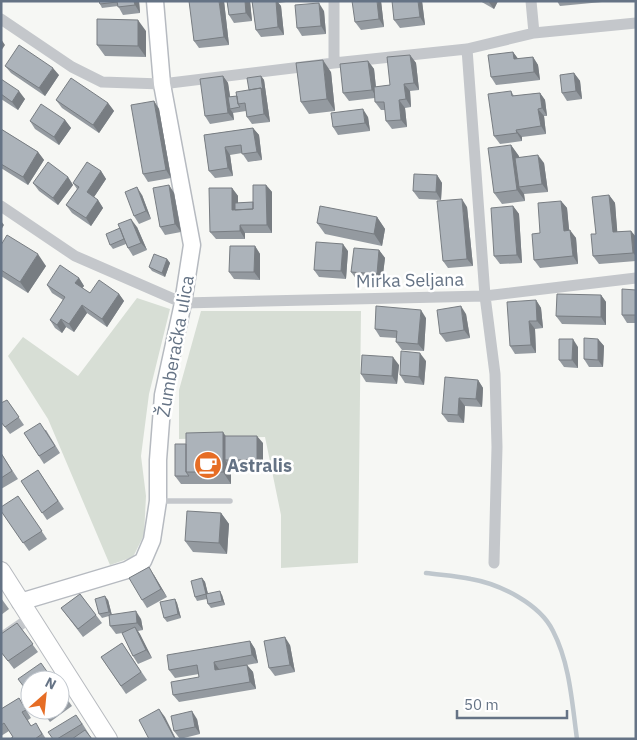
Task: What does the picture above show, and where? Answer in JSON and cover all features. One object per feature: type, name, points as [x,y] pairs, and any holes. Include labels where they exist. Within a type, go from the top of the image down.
[{"type":"main road","name":"Žumberačka ulica","points":[[20,602],[127,570],[143,561],[152,540],[158,501],[158,460],[163,395],[183,303],[192,246],[162,84],[155,1]]},
{"type":"main road","points":[[1,571],[108,739]]},
{"type":"street","points":[[334,1],[334,63]]},
{"type":"street","points":[[532,1],[534,33]]},
{"type":"street","points":[[1,19],[72,67],[102,82],[162,84],[467,49],[534,33],[636,24]]},
{"type":"street","points":[[467,49],[485,296],[495,374],[497,447],[494,563]]},
{"type":"street","points":[[1,206],[75,256],[183,303]]},
{"type":"street","name":"Mirka Seljana","points":[[183,303],[485,296],[636,278]]},
{"type":"street","points":[[1,638],[30,618]]},
{"type":"lane","points":[[158,501],[230,501]]},
{"type":"shaded area","points":[[137,298],[170,309],[149,394],[141,456],[146,496],[144,535],[133,557],[110,565],[48,419],[8,356],[23,337],[78,376]]},
{"type":"shaded area","points":[[201,311],[361,311],[358,563],[281,568],[281,515],[265,437],[179,439],[179,390]]},
{"type":"building","points":[[99,1],[117,1],[117,2],[100,4]]},
{"type":"building","points":[[117,1],[134,1],[135,5],[118,7]]},
{"type":"building","points":[[189,1],[219,1],[224,37],[194,41]]},
{"type":"building","points":[[227,1],[245,1],[246,13],[229,15]]},
{"type":"building","points":[[252,1],[276,1],[278,27],[256,30]]},
{"type":"building","points":[[352,1],[377,1],[379,19],[355,22]]},
{"type":"building","points":[[392,1],[418,1],[420,17],[394,20]]},
{"type":"building","points":[[319,3],[321,26],[297,28],[295,5]]},
{"type":"building","points":[[97,19],[138,20],[138,46],[97,45]]},
{"type":"building","points":[[19,45],[53,68],[39,88],[5,66]]},
{"type":"building","points":[[513,52],[514,59],[533,57],[534,72],[491,77],[488,55]]},
{"type":"building","points":[[410,55],[414,83],[404,84],[406,99],[399,100],[401,120],[386,121],[384,102],[375,102],[374,87],[390,85],[387,57]]},
{"type":"building","points":[[323,60],[327,99],[301,102],[296,63]]},
{"type":"building","points":[[368,61],[372,90],[343,93],[340,64]]},
{"type":"building","points":[[574,73],[576,91],[562,93],[560,75]]},
{"type":"building","points":[[223,76],[228,113],[205,116],[200,79]]},
{"type":"building","points":[[261,76],[263,92],[261,88],[249,90],[247,78]]},
{"type":"building","points":[[71,78],[108,103],[93,125],[56,100]]},
{"type":"building","points":[[1,79],[19,91],[12,102],[1,94]]},
{"type":"building","points":[[261,88],[264,114],[247,117],[245,103],[238,104],[236,92]]},
{"type":"building","points":[[511,91],[512,96],[540,93],[542,108],[538,109],[541,126],[516,130],[517,133],[494,136],[488,94]]},
{"type":"building","points":[[237,96],[240,107],[230,109],[228,97]]},
{"type":"building","points":[[154,101],[166,170],[143,174],[131,105]]},
{"type":"building","points":[[41,104],[65,120],[54,137],[30,121]]},
{"type":"building","points":[[363,109],[365,123],[333,127],[331,113]]},
{"type":"building","points":[[253,128],[257,152],[242,154],[241,145],[225,147],[228,168],[209,171],[204,135]]},
{"type":"building","points":[[1,129],[38,152],[23,177],[1,164]]},
{"type":"building","points":[[511,145],[517,190],[494,193],[488,148]]},
{"type":"building","points":[[538,155],[542,184],[519,187],[515,158]]},
{"type":"building","points":[[48,162],[68,177],[53,198],[33,183]]},
{"type":"building","points":[[87,162],[101,171],[87,192],[98,200],[86,218],[66,205],[79,187],[73,183]]},
{"type":"building","points":[[414,174],[437,175],[436,192],[413,191]]},
{"type":"building","points":[[169,185],[175,224],[160,227],[153,188]]},
{"type":"building","points":[[253,185],[266,185],[267,225],[240,225],[240,231],[210,232],[209,188],[232,188],[232,210],[253,209]]},
{"type":"building","points":[[137,187],[146,211],[134,216],[125,192]]},
{"type":"building","points":[[609,195],[613,232],[631,231],[633,253],[593,256],[591,234],[596,234],[592,197]]},
{"type":"building","points":[[462,199],[467,259],[443,261],[437,201]]},
{"type":"building","points":[[561,201],[564,231],[570,230],[573,256],[534,260],[532,234],[540,233],[538,203]]},
{"type":"building","points":[[253,202],[253,209],[235,210],[235,203]]},
{"type":"building","points":[[320,206],[377,217],[374,234],[317,223]]},
{"type":"building","points":[[513,206],[517,255],[494,256],[491,208]]},
{"type":"building","points":[[131,219],[141,243],[128,248],[118,224]]},
{"type":"building","points":[[120,228],[124,239],[110,245],[106,234]]},
{"type":"building","points":[[7,235],[38,254],[20,282],[1,270],[1,245]]},
{"type":"building","points":[[316,242],[343,244],[341,271],[314,270]]},
{"type":"building","points":[[230,246],[255,246],[254,272],[229,272]]},
{"type":"building","points":[[354,248],[379,250],[377,274],[351,272]]},
{"type":"building","points":[[154,254],[167,259],[162,273],[149,267]]},
{"type":"building","points":[[60,265],[79,278],[75,283],[90,293],[99,280],[119,294],[102,319],[82,305],[69,324],[61,319],[57,325],[50,320],[65,297],[47,285]]},
{"type":"building","points":[[622,289],[636,290],[636,315],[622,315]]},
{"type":"building","points":[[557,294],[601,295],[601,317],[556,316]]},
{"type":"building","points":[[536,300],[537,321],[529,321],[531,345],[510,346],[507,302]]},
{"type":"building","points":[[376,306],[421,310],[418,344],[396,342],[397,331],[375,329]]},
{"type":"building","points":[[461,306],[464,330],[440,334],[437,310]]},
{"type":"building","points":[[584,338],[598,339],[598,360],[584,359]]},
{"type":"building","points":[[559,339],[573,339],[572,360],[559,360]]},
{"type":"building","points":[[401,351],[420,353],[419,377],[400,375]]},
{"type":"building","points":[[362,355],[393,357],[392,376],[361,374]]},
{"type":"building","points":[[445,377],[478,380],[476,399],[459,398],[458,415],[442,414]]},
{"type":"building","points":[[7,400],[19,417],[5,427],[1,422],[1,403]]},
{"type":"building","points":[[40,423],[55,446],[39,456],[24,433]]},
{"type":"building","points":[[223,432],[223,472],[186,472],[186,433]]},
{"type":"building","points":[[225,436],[257,436],[257,460],[225,460]]},
{"type":"building","points":[[175,444],[186,444],[186,472],[189,476],[175,476]]},
{"type":"building","points":[[1,453],[12,471],[1,478]]},
{"type":"building","points":[[38,470],[58,501],[42,513],[21,481]]},
{"type":"building","points":[[18,496],[42,531],[23,543],[1,511],[1,507]]},
{"type":"building","points":[[187,511],[221,513],[219,543],[185,541]]},
{"type":"building","points":[[149,567],[161,589],[142,600],[129,578]]},
{"type":"building","points":[[202,578],[206,594],[195,597],[191,581]]},
{"type":"building","points":[[220,591],[222,601],[208,604],[206,594]]},
{"type":"building","points":[[80,594],[96,615],[78,629],[61,608]]},
{"type":"building","points":[[105,596],[109,612],[99,614],[95,599]]},
{"type":"building","points":[[175,599],[178,614],[164,618],[160,602]]},
{"type":"building","points":[[136,611],[137,623],[110,626],[109,615]]},
{"type":"building","points":[[17,623],[33,644],[8,661],[1,652],[1,634]]},
{"type":"building","points":[[135,627],[146,650],[133,656],[122,633]]},
{"type":"building","points":[[285,637],[290,665],[269,668],[264,641]]},
{"type":"building","points":[[250,641],[252,655],[214,662],[215,670],[247,665],[250,682],[173,695],[171,682],[199,677],[197,665],[169,670],[167,655]]},
{"type":"building","points":[[122,643],[141,672],[121,686],[101,657]]},
{"type":"building","points":[[41,663],[46,670],[31,670]]},
{"type":"building","points":[[19,698],[20,720],[27,720],[31,726],[36,723],[42,734],[35,739],[10,739],[13,737],[4,723],[1,725],[1,709]]},
{"type":"building","points":[[159,709],[175,739],[149,739],[139,720]]},
{"type":"building","points":[[192,711],[195,727],[174,731],[171,716]]},
{"type":"building","points":[[76,715],[82,724],[57,739],[53,739],[48,732]]},
{"type":"building","points":[[85,730],[92,739],[72,739]]},
{"type":"waterway","points":[[426,573],[466,578],[494,585],[518,597],[539,612],[553,631],[567,670],[577,739]]},
{"type":"place","name":"Astralis","points":[[208,465]]}]
